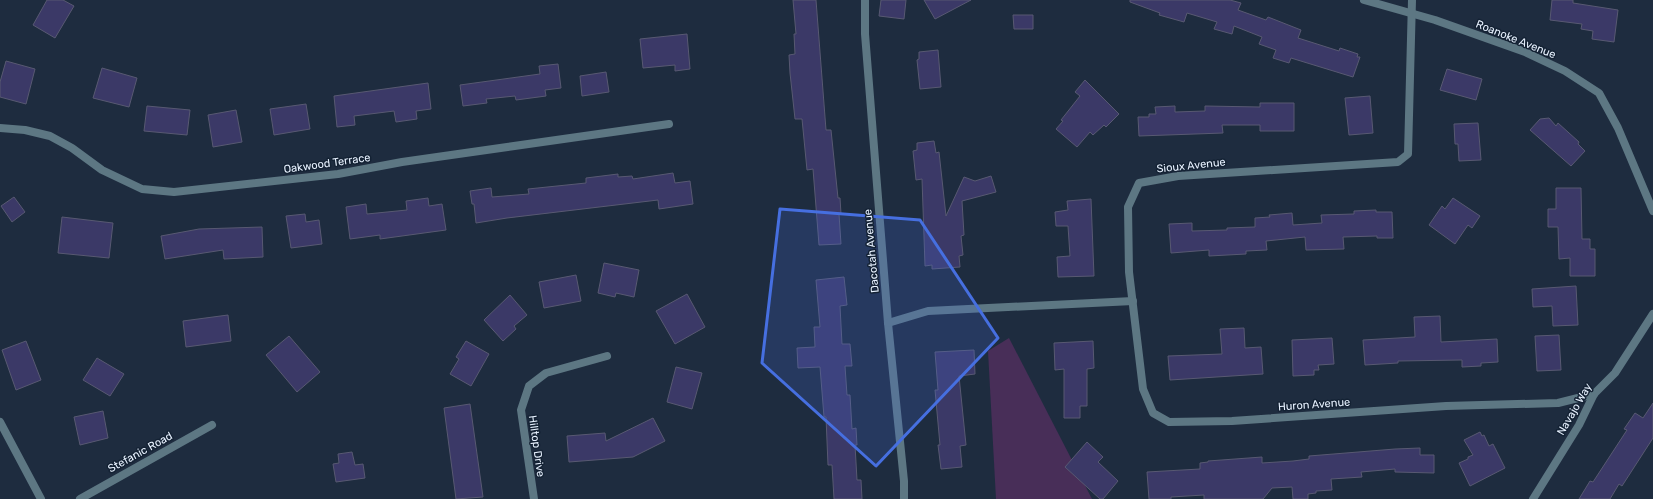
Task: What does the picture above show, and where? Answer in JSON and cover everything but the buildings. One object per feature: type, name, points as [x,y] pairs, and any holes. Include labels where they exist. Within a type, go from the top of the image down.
[{"type":"street","name":"Dacotah Avenue","points":[[865,0],[865,34],[888,322],[904,480],[904,499]]},
{"type":"street","name":"Roanoke Avenue","points":[[1364,0],[1412,13],[1525,52],[1565,70],[1599,93],[1618,128],[1653,211]]},
{"type":"street","name":"Sioux Avenue","points":[[1133,301],[1129,272],[1128,207],[1139,183],[1178,176],[1398,162],[1408,154],[1412,0]]},
{"type":"street","name":"Oakwood Terrace","points":[[0,128],[25,130],[50,136],[72,148],[102,170],[142,189],[174,192],[338,174],[402,162],[669,124]]},
{"type":"street","points":[[888,322],[928,311],[1133,301]]},
{"type":"street","name":"Huron Avenue","points":[[1133,301],[1143,389],[1153,413],[1169,422],[1232,421],[1446,406],[1558,403],[1594,394]]},
{"type":"street","name":"Navajo Way","points":[[1532,499],[1579,425],[1594,394],[1614,373],[1653,314]]},
{"type":"street","name":"Hilltop Drive","points":[[534,499],[521,410],[529,386],[546,373],[607,356]]},
{"type":"street","points":[[0,422],[41,499]]},
{"type":"street","name":"Stefanic Road","points":[[80,499],[212,425]]},
{"type":"highlighted area","points":[[780,209],[920,220],[998,338],[876,466],[762,363]]},
{"type":"shaded area","points":[[1009,338],[1092,499],[996,499],[988,351]]}]
